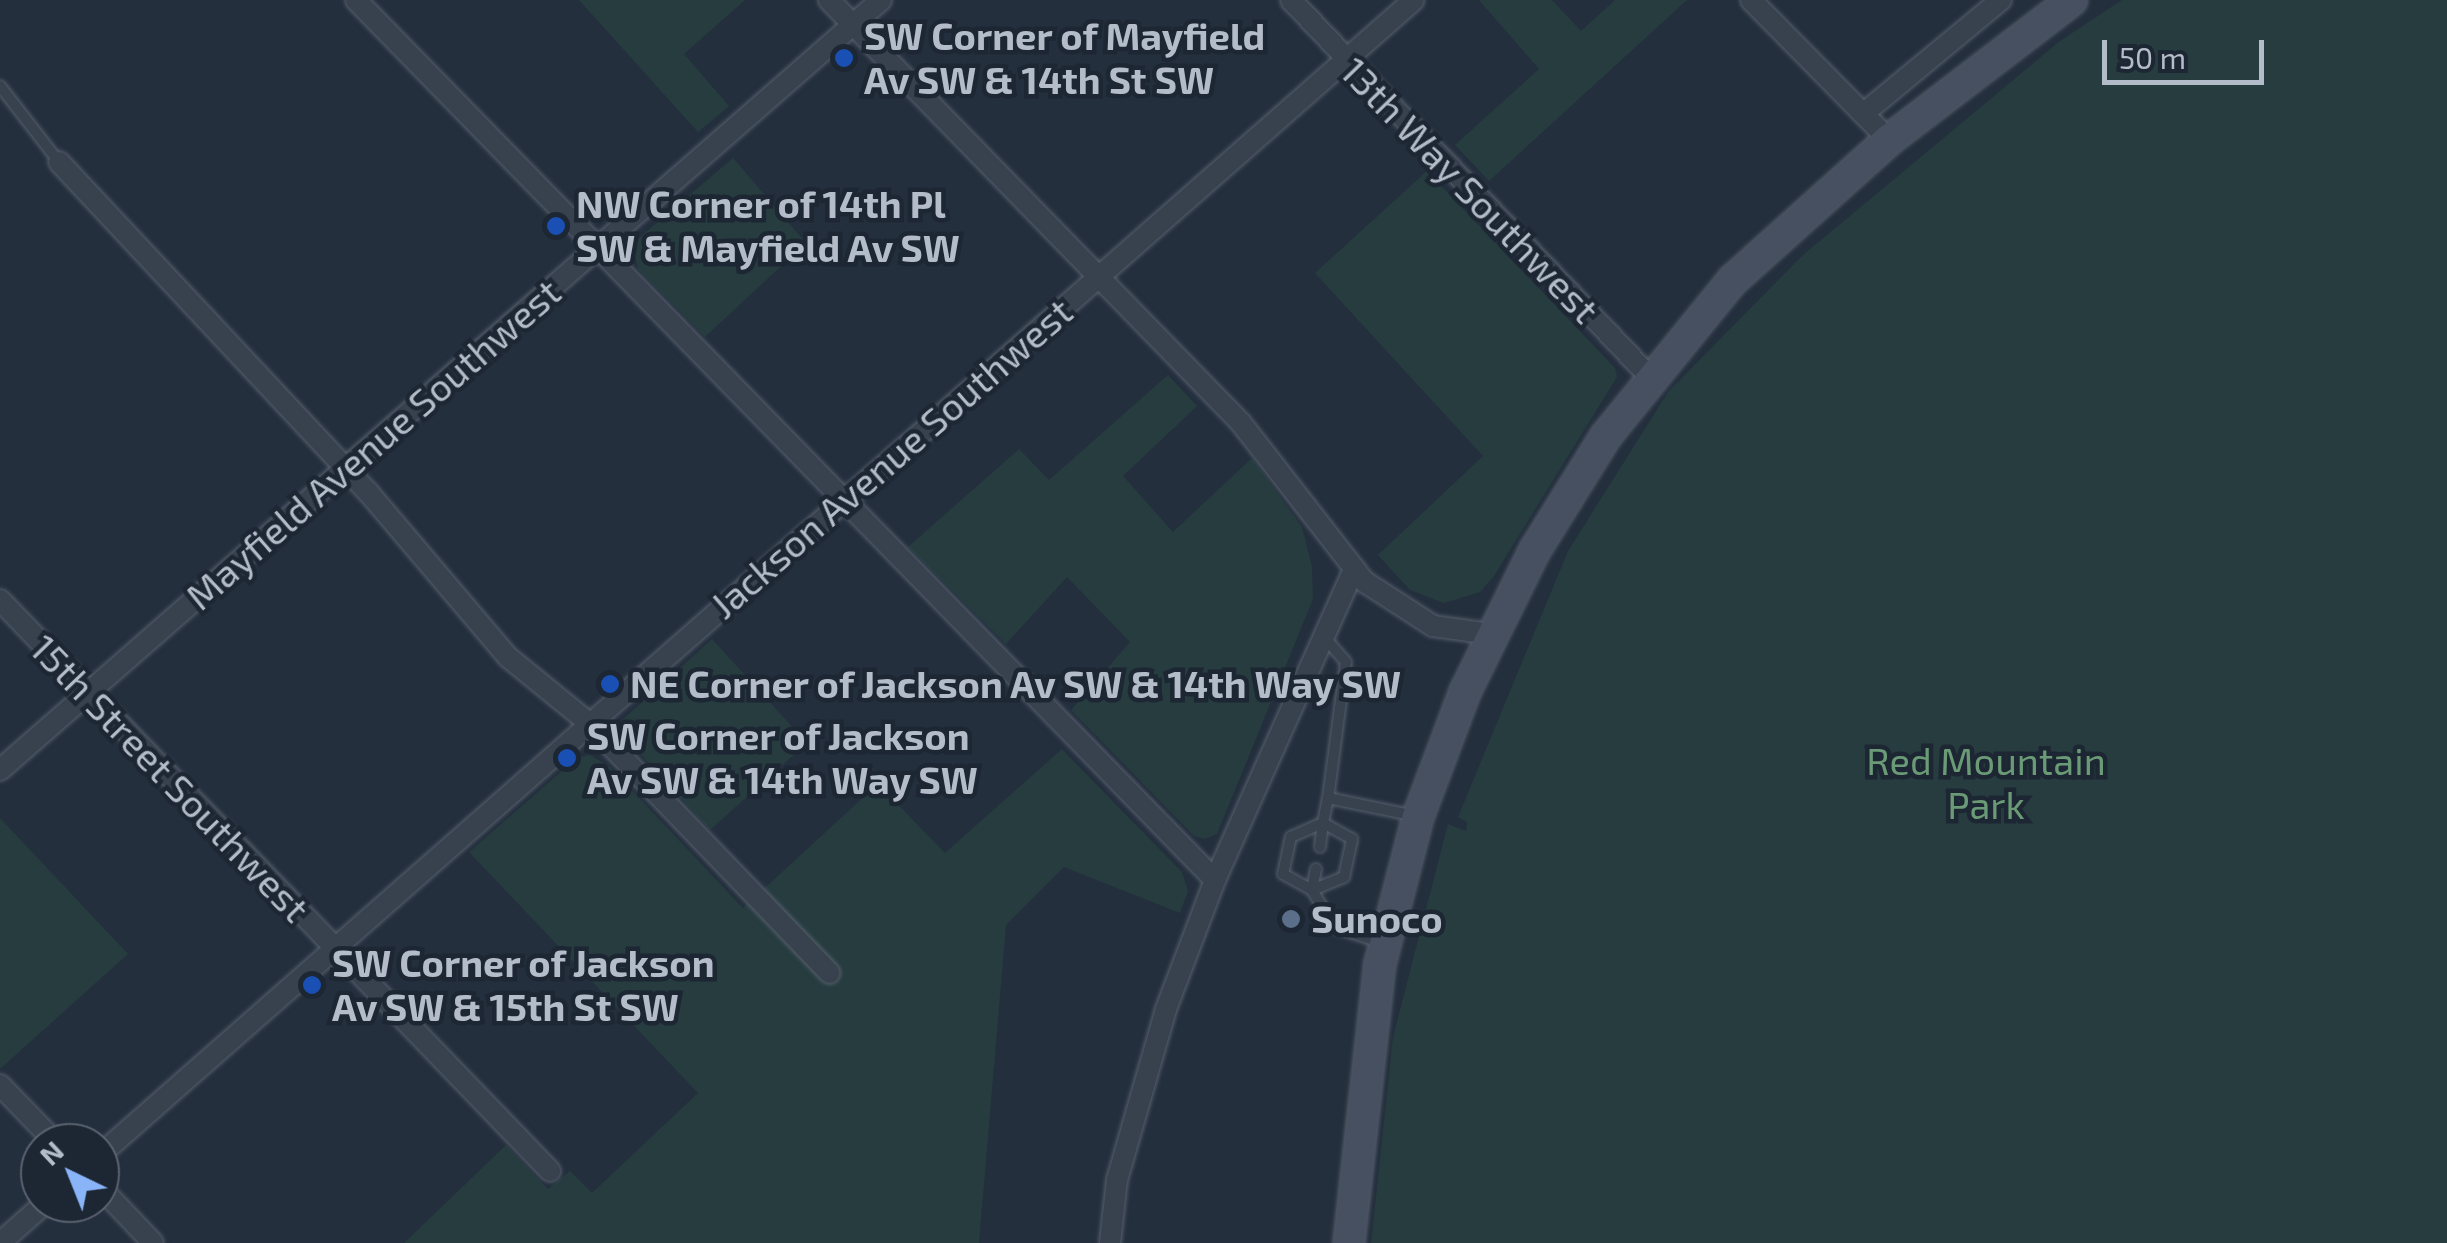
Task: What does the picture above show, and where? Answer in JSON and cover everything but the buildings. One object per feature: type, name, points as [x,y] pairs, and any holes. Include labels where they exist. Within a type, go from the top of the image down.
[{"type":"street","points":[[356,0],[1215,880]]},
{"type":"street","points":[[829,0],[1284,471],[1354,569],[1386,599],[1433,626],[1491,634]]},
{"type":"street","name":"Mayfield Avenue Southwest","points":[[0,770],[881,0]]},
{"type":"street","name":"13th Way Southwest","points":[[1291,0],[1650,378]]},
{"type":"street","name":"Jackson Avenue Southwest","points":[[120,1137],[1414,0]]},
{"type":"street","points":[[1751,0],[1889,140]]},
{"type":"street","points":[[1864,114],[2001,0]]},
{"type":"street","points":[[1349,1243],[1386,944],[1418,817],[1491,634],[1569,492],[1650,378],[1778,235],[1889,140],[2072,0]]},
{"type":"street","points":[[59,162],[344,467],[508,657],[589,723],[830,973]]},
{"type":"street","points":[[1110,1243],[1117,1180],[1166,1010],[1215,880],[1354,569]]},
{"type":"street","name":"15th Street Southwest","points":[[0,600],[550,1171]]},
{"type":"street","points":[[0,1085],[37,1123]]},
{"type":"street","points":[[120,1208],[153,1243]]},
{"type":"street","points":[[0,1243],[23,1223]]},
{"type":"lane","points":[[0,86],[59,162]]},
{"type":"lane","points":[[1320,847],[1346,662],[1324,637]]},
{"type":"lane","points":[[1328,798],[1418,817]]},
{"type":"lane","points":[[1312,890],[1344,876],[1352,839],[1323,823]]},
{"type":"lane","points":[[1323,823],[1291,838],[1283,874],[1312,890],[1334,927],[1386,944]]},
{"type":"lane","points":[[1312,890],[1316,869]]},
{"type":"green space","points":[[579,0],[745,0],[684,54],[729,106],[698,132]]},
{"type":"green space","points":[[1479,0],[1552,0],[1581,31],[1615,0],[1687,0],[1489,181],[1455,145],[1539,69]]},
{"type":"green space","name":"Red Mountain Park","points":[[2122,0],[2447,0],[2447,1243],[1371,1243],[1393,1037],[1448,824],[1466,831],[1467,822],[1458,817],[1568,551],[1668,392],[1803,255],[2060,41]]},
{"type":"green space","points":[[733,158],[806,243],[705,337],[638,269],[632,244]]},
{"type":"green space","points":[[1427,171],[1615,368],[1617,377],[1494,576],[1480,592],[1444,603],[1410,590],[1378,555],[1483,456],[1315,273]]},
{"type":"green space","points":[[1168,375],[1197,406],[1123,476],[1173,532],[1252,458],[1302,527],[1312,567],[1313,599],[1217,834],[1205,839],[1194,836],[1071,710],[1130,642],[1067,577],[1006,644],[908,547],[1019,449],[1049,480]]},
{"type":"green space","points":[[712,639],[807,743],[710,830],[624,736],[623,719]]},
{"type":"green space","points":[[1062,749],[1182,872],[1188,891],[1180,913],[1064,867],[1006,925],[979,1243],[404,1243],[506,1145],[548,1189],[570,1171],[592,1193],[698,1093],[469,852],[578,757],[590,755],[609,766],[743,908],[878,784],[945,853]]},
{"type":"green space","points":[[0,818],[128,954],[0,1069]]},
{"type":"place","name":"SW Corner of Mayfield Av SW & 14th St SW","points":[[844,58]]},
{"type":"place","name":"NW Corner of 14th Pl SW & Mayfield Av SW","points":[[556,226]]},
{"type":"place","name":"NE Corner of Jackson Av SW & 14th Way SW","points":[[610,684]]},
{"type":"place","name":"SW Corner of Jackson Av SW & 14th Way SW","points":[[567,758]]},
{"type":"place","name":"Sunoco","points":[[1291,919]]},
{"type":"place","name":"SW Corner of Jackson Av SW & 15th St SW","points":[[312,985]]}]
